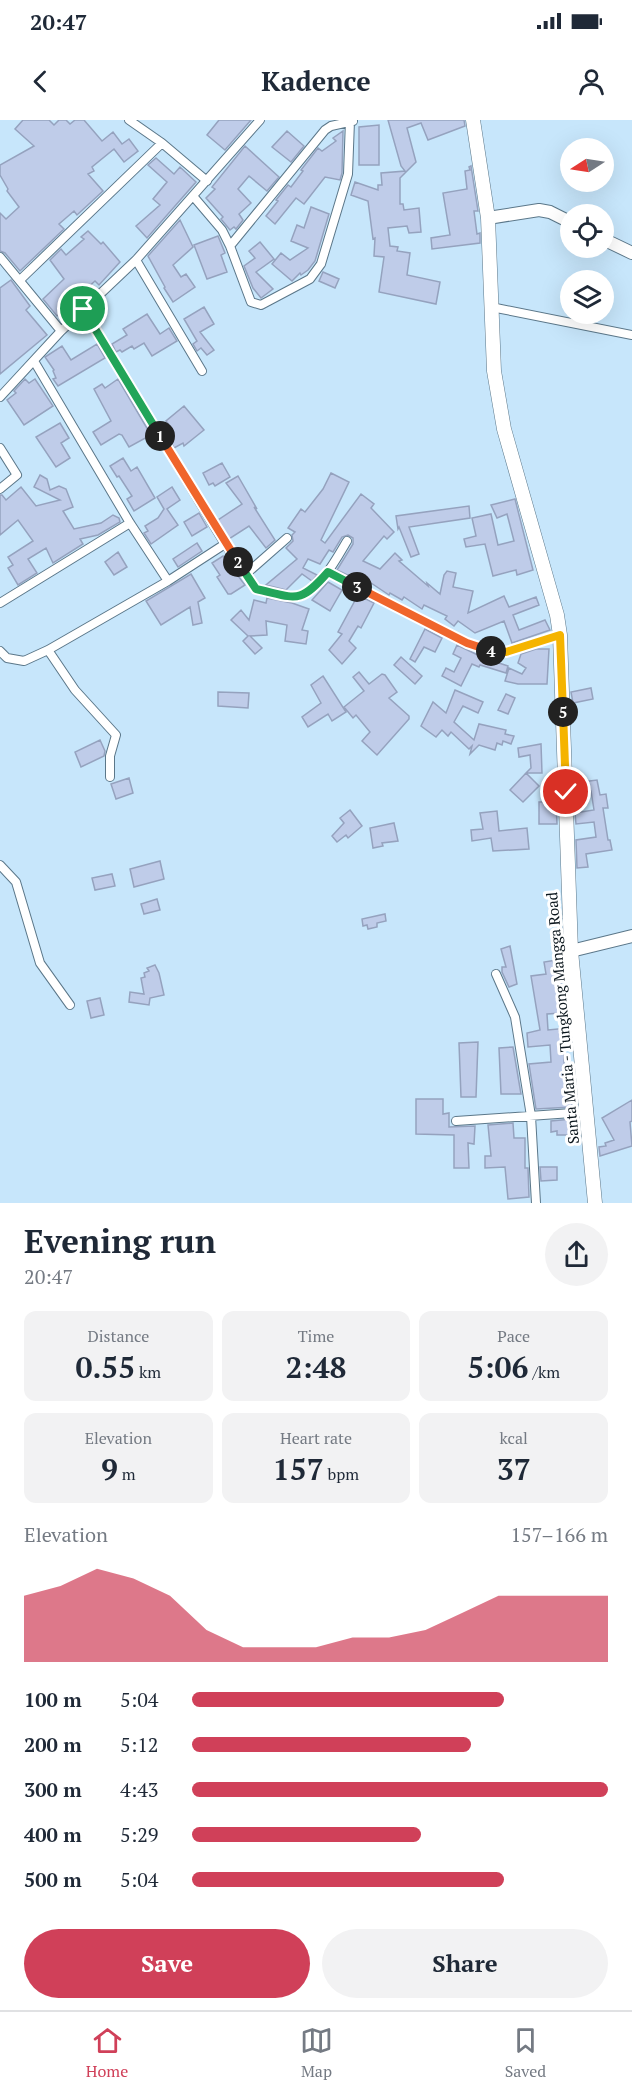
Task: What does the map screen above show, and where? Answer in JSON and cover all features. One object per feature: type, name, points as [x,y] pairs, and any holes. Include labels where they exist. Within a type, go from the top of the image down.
[{"type":"main road","name":"Santa Maria - Tungkong Mangga Road","points":[[473,120],[488,219],[494,371],[504,429],[557,615],[560,635],[571,951],[595,1203]]},
{"type":"street","points":[[129,120],[162,143],[207,181]]},
{"type":"street","points":[[0,396],[83,309],[136,260],[260,120]]},
{"type":"street","points":[[193,196],[222,230],[251,302],[261,305],[310,279],[321,264],[348,174],[353,121],[331,126],[325,130],[230,246]]},
{"type":"street","points":[[20,280],[162,143]]},
{"type":"street","points":[[488,219],[539,210],[560,217]]},
{"type":"street","points":[[614,244],[632,253]]},
{"type":"street","points":[[0,257],[61,331]]},
{"type":"street","points":[[136,260],[202,371]]},
{"type":"street","points":[[491,307],[632,335]]},
{"type":"street","points":[[83,309],[225,544],[256,589],[295,597],[304,595],[312,590],[328,572],[347,541]]},
{"type":"street","points":[[34,362],[130,523],[168,581]]},
{"type":"street","points":[[0,448],[17,475],[0,489]]},
{"type":"street","points":[[0,603],[130,523]]},
{"type":"street","points":[[246,574],[287,537]]},
{"type":"street","points":[[0,651],[6,658],[24,661],[48,650],[168,581],[225,544]]},
{"type":"street","points":[[328,572],[467,643],[488,651],[506,652],[560,635]]},
{"type":"street","points":[[48,650],[75,690],[116,735],[110,756],[110,777]]},
{"type":"street","points":[[0,865],[16,882],[40,963],[70,1005]]},
{"type":"street","points":[[571,951],[632,936]]},
{"type":"street","points":[[496,974],[515,1017],[531,1116],[536,1203]]},
{"type":"street","points":[[456,1120],[586,1112]]},
{"type":"building","points":[[23,120],[49,120],[54,125],[59,120],[66,120],[70,124],[75,120],[84,120],[102,141],[113,132],[122,144],[129,139],[138,151],[124,162],[114,149],[92,167],[94,171],[88,174],[103,191],[77,215],[74,211],[59,224],[64,229],[20,271],[5,253],[0,251],[0,213],[6,219],[19,207],[7,191],[0,175],[0,165],[34,146],[15,129]]},
{"type":"building","points":[[219,120],[251,120],[225,150],[207,135]]},
{"type":"building","points":[[388,120],[464,120],[465,126],[428,140],[421,123],[407,128],[416,162],[400,178],[400,204],[403,204],[404,210],[419,208],[421,232],[409,233],[407,226],[388,228],[390,246],[398,247],[397,251],[410,253],[407,275],[440,282],[436,304],[379,292],[384,257],[374,256],[375,238],[373,239],[368,201],[351,195],[355,182],[378,190],[378,185],[382,185],[381,173],[405,171],[401,166]]},
{"type":"building","points":[[379,125],[379,165],[359,165],[359,127]]},
{"type":"building","points":[[287,131],[304,146],[291,162],[272,147]]},
{"type":"building","points":[[343,131],[340,180],[325,177],[304,204],[296,198],[275,224],[266,216],[278,201],[276,200],[288,185],[291,187],[318,148],[322,151],[336,141],[333,138]]},
{"type":"building","points":[[245,146],[279,177],[267,191],[249,176],[238,189],[251,203],[239,214],[243,220],[236,229],[234,227],[230,230],[221,219],[223,217],[206,198],[215,189],[212,187]]},
{"type":"building","points":[[156,158],[174,174],[180,167],[196,182],[147,238],[136,226],[160,205],[153,199],[167,182],[148,165]]},
{"type":"building","points":[[471,166],[478,211],[474,211],[477,234],[480,233],[480,243],[432,249],[431,238],[450,235],[443,193],[467,189],[465,171],[470,170]]},
{"type":"building","points":[[311,207],[329,214],[315,261],[308,270],[301,275],[300,273],[292,281],[272,264],[281,253],[290,260],[308,248],[291,241],[297,225],[304,228]]},
{"type":"building","points":[[180,220],[193,247],[173,265],[181,277],[186,274],[195,287],[173,302],[148,256]]},
{"type":"building","points":[[88,231],[101,244],[103,242],[120,262],[99,285],[95,281],[74,300],[78,305],[69,314],[64,309],[57,316],[43,299],[64,279],[50,260],[61,249],[66,255],[84,239],[81,237]]},
{"type":"building","points":[[218,236],[225,253],[221,255],[227,272],[207,279],[194,245]]},
{"type":"building","points":[[260,242],[274,259],[256,272],[273,289],[261,298],[253,288],[244,266],[255,258],[249,251]]},
{"type":"building","points":[[323,272],[339,279],[335,288],[319,281]]},
{"type":"building","points":[[11,280],[30,306],[26,310],[47,335],[0,374],[0,288]]},
{"type":"building","points":[[204,307],[214,324],[200,332],[214,350],[207,355],[201,348],[197,351],[193,344],[197,341],[184,319]]},
{"type":"building","points":[[147,314],[160,334],[169,328],[177,341],[152,356],[144,343],[134,349],[132,346],[122,352],[120,350],[116,352],[112,344],[127,335],[123,329]]},
{"type":"building","points":[[97,344],[105,358],[58,386],[53,379],[56,378],[54,370],[45,357],[62,346],[71,360]]},
{"type":"building","points":[[25,379],[29,383],[35,379],[53,406],[24,425],[7,400],[16,393],[14,391]]},
{"type":"building","points":[[118,379],[151,435],[129,447],[119,434],[101,445],[93,432],[111,421],[94,389],[102,384],[105,388]]},
{"type":"building","points":[[184,406],[204,430],[184,446],[183,443],[174,448],[167,436],[174,432],[166,421]]},
{"type":"building","points":[[60,423],[69,438],[61,443],[70,458],[56,467],[36,437]]},
{"type":"building","points":[[123,458],[131,471],[137,467],[155,498],[134,511],[127,499],[132,496],[110,466]]},
{"type":"building","points":[[222,463],[230,477],[215,486],[213,483],[209,485],[203,473]]},
{"type":"building","points":[[331,473],[349,482],[321,540],[325,543],[361,494],[374,504],[371,508],[394,532],[387,539],[384,536],[363,561],[380,569],[395,553],[402,560],[399,561],[440,594],[447,571],[456,573],[453,587],[473,591],[468,613],[504,596],[509,607],[536,597],[539,605],[513,615],[519,630],[545,620],[550,630],[512,643],[504,621],[475,633],[458,621],[454,626],[445,619],[447,616],[424,605],[422,609],[404,597],[402,600],[390,593],[389,595],[368,581],[366,584],[337,570],[353,544],[353,538],[348,535],[342,537],[333,552],[329,550],[320,564],[308,559],[303,568],[317,575],[312,581],[302,574],[286,590],[266,585],[297,559],[286,548],[293,541],[292,535],[295,532],[288,528],[301,509],[305,512],[323,489]]},
{"type":"building","points":[[40,475],[47,479],[50,490],[59,486],[66,489],[73,507],[63,511],[74,529],[101,523],[113,515],[119,518],[120,522],[98,535],[80,539],[83,544],[53,563],[46,548],[28,559],[37,573],[18,585],[8,568],[13,565],[8,557],[33,541],[18,520],[0,535],[0,495],[6,500],[21,487],[36,506],[60,500],[34,487]]},
{"type":"building","points":[[238,476],[275,540],[266,548],[249,526],[229,539],[218,520],[242,504],[226,483]]},
{"type":"building","points":[[172,487],[180,500],[167,509],[178,525],[151,544],[144,533],[148,531],[145,526],[158,518],[164,509],[157,497]]},
{"type":"building","points":[[515,499],[533,570],[517,575],[516,570],[493,576],[485,544],[466,547],[464,539],[476,536],[472,518],[491,514],[498,545],[514,541],[507,514],[497,518],[491,505]]},
{"type":"building","points":[[469,506],[470,518],[409,527],[419,554],[411,557],[399,527],[398,529],[396,516]]},
{"type":"building","points":[[199,513],[207,527],[192,536],[184,522]]},
{"type":"building","points":[[197,543],[202,551],[178,567],[173,559]]},
{"type":"building","points":[[118,552],[127,567],[114,575],[105,562]]},
{"type":"building","points":[[223,556],[245,585],[231,594],[228,594],[217,577],[220,575],[212,563]]},
{"type":"building","points":[[191,574],[205,598],[198,602],[202,623],[193,625],[190,607],[161,625],[146,601]]},
{"type":"building","points":[[328,582],[342,590],[330,611],[312,600]]},
{"type":"building","points":[[358,595],[374,603],[361,628],[358,626],[349,641],[356,648],[342,664],[329,650],[342,634],[338,632]]},
{"type":"building","points":[[267,598],[309,609],[302,630],[308,631],[306,644],[285,641],[287,625],[266,621],[267,635],[250,636],[262,648],[255,654],[243,641],[248,636],[231,620],[241,610],[249,620],[254,600],[266,603]]},
{"type":"building","points":[[425,629],[442,638],[435,652],[424,647],[415,662],[410,659]]},
{"type":"building","points":[[457,645],[508,666],[506,673],[472,664],[461,686],[442,676],[446,668],[454,672],[461,658],[453,654]]},
{"type":"building","points":[[536,649],[549,649],[547,684],[518,684],[505,681],[509,668],[522,674],[526,668],[518,663],[521,654]]},
{"type":"building","points":[[401,657],[422,676],[415,684],[394,665]]},
{"type":"building","points":[[359,672],[369,684],[382,674],[385,675],[397,692],[389,698],[409,716],[409,719],[377,755],[362,741],[370,732],[356,715],[353,718],[344,707],[364,691],[353,677]]},
{"type":"building","points":[[323,676],[346,712],[332,721],[328,714],[308,727],[302,717],[321,703],[311,685]]},
{"type":"building","points":[[591,688],[593,699],[573,703],[571,692]]},
{"type":"building","points":[[455,690],[483,702],[478,713],[463,706],[454,722],[474,740],[479,724],[506,730],[505,734],[514,736],[511,744],[503,741],[502,745],[497,743],[495,750],[479,745],[470,754],[472,746],[469,749],[451,732],[448,736],[442,730],[436,737],[421,726],[433,702],[446,713]]},
{"type":"building","points":[[218,692],[249,693],[248,708],[218,706]]},
{"type":"building","points":[[506,694],[515,698],[508,714],[498,710]]},
{"type":"building","points":[[100,740],[105,751],[104,756],[81,767],[75,752]]},
{"type":"building","points":[[541,744],[542,773],[526,773],[531,768],[530,755],[519,757],[518,748]]},
{"type":"building","points":[[526,773],[539,786],[523,802],[510,790]]},
{"type":"building","points":[[129,778],[133,793],[116,799],[111,784]]},
{"type":"building","points":[[597,780],[600,795],[606,794],[608,808],[603,808],[608,840],[610,840],[612,850],[586,854],[588,867],[577,868],[576,840],[596,837],[594,822],[576,824],[575,813],[594,810],[591,791],[575,793],[574,783]]},
{"type":"building","points":[[539,802],[556,802],[557,824],[539,824]]},
{"type":"building","points":[[350,810],[362,826],[348,838],[346,835],[337,842],[332,836],[344,823],[340,818]]},
{"type":"building","points":[[497,811],[499,831],[527,828],[529,849],[493,851],[491,838],[472,841],[471,830],[483,829],[480,813]]},
{"type":"building","points":[[394,823],[398,841],[382,843],[383,846],[373,848],[370,828]]},
{"type":"building","points":[[160,861],[164,879],[134,887],[130,869]]},
{"type":"building","points":[[112,874],[115,886],[95,890],[92,878]]},
{"type":"building","points":[[157,899],[160,910],[144,914],[141,904]]},
{"type":"building","points":[[385,914],[386,921],[377,923],[377,927],[368,929],[367,925],[363,926],[362,919]]},
{"type":"building","points":[[510,946],[517,984],[509,987],[502,972],[502,967],[506,967],[501,949]]},
{"type":"building","points":[[563,959],[563,966],[560,967],[563,982],[561,983],[562,1013],[547,1014],[548,1030],[568,1028],[569,1043],[563,1043],[565,1077],[569,1077],[572,1107],[536,1109],[529,1064],[551,1062],[550,1045],[528,1047],[527,1033],[540,1030],[531,976],[546,974],[544,962]]},
{"type":"building","points":[[155,965],[164,995],[150,998],[149,1005],[129,1002],[130,992],[144,994],[141,978],[145,977],[144,973],[149,971],[147,968]]},
{"type":"building","points":[[100,998],[104,1015],[91,1018],[87,1001]]},
{"type":"building","points":[[478,1042],[476,1097],[461,1097],[459,1043]]},
{"type":"building","points":[[513,1047],[521,1094],[501,1094],[499,1048]]},
{"type":"building","points":[[416,1099],[443,1099],[443,1114],[449,1113],[449,1127],[475,1126],[474,1144],[468,1143],[469,1168],[454,1168],[454,1135],[416,1134]]},
{"type":"building","points":[[632,1100],[632,1121],[630,1122],[632,1146],[600,1156],[599,1147],[606,1146],[605,1143],[614,1140],[602,1118]]},
{"type":"building","points":[[572,1119],[573,1135],[557,1135],[557,1131],[551,1132],[551,1121]]},
{"type":"building","points":[[513,1123],[514,1138],[525,1138],[525,1168],[528,1168],[529,1197],[508,1199],[505,1167],[485,1168],[485,1156],[491,1156],[488,1125]]},
{"type":"building","points":[[540,1167],[557,1167],[557,1180],[541,1181]]},
{"type":"route","points":[[83,309],[225,544],[256,589],[295,597],[304,595],[312,590],[328,572],[467,643],[488,651],[506,652],[560,635],[566,792]]}]
